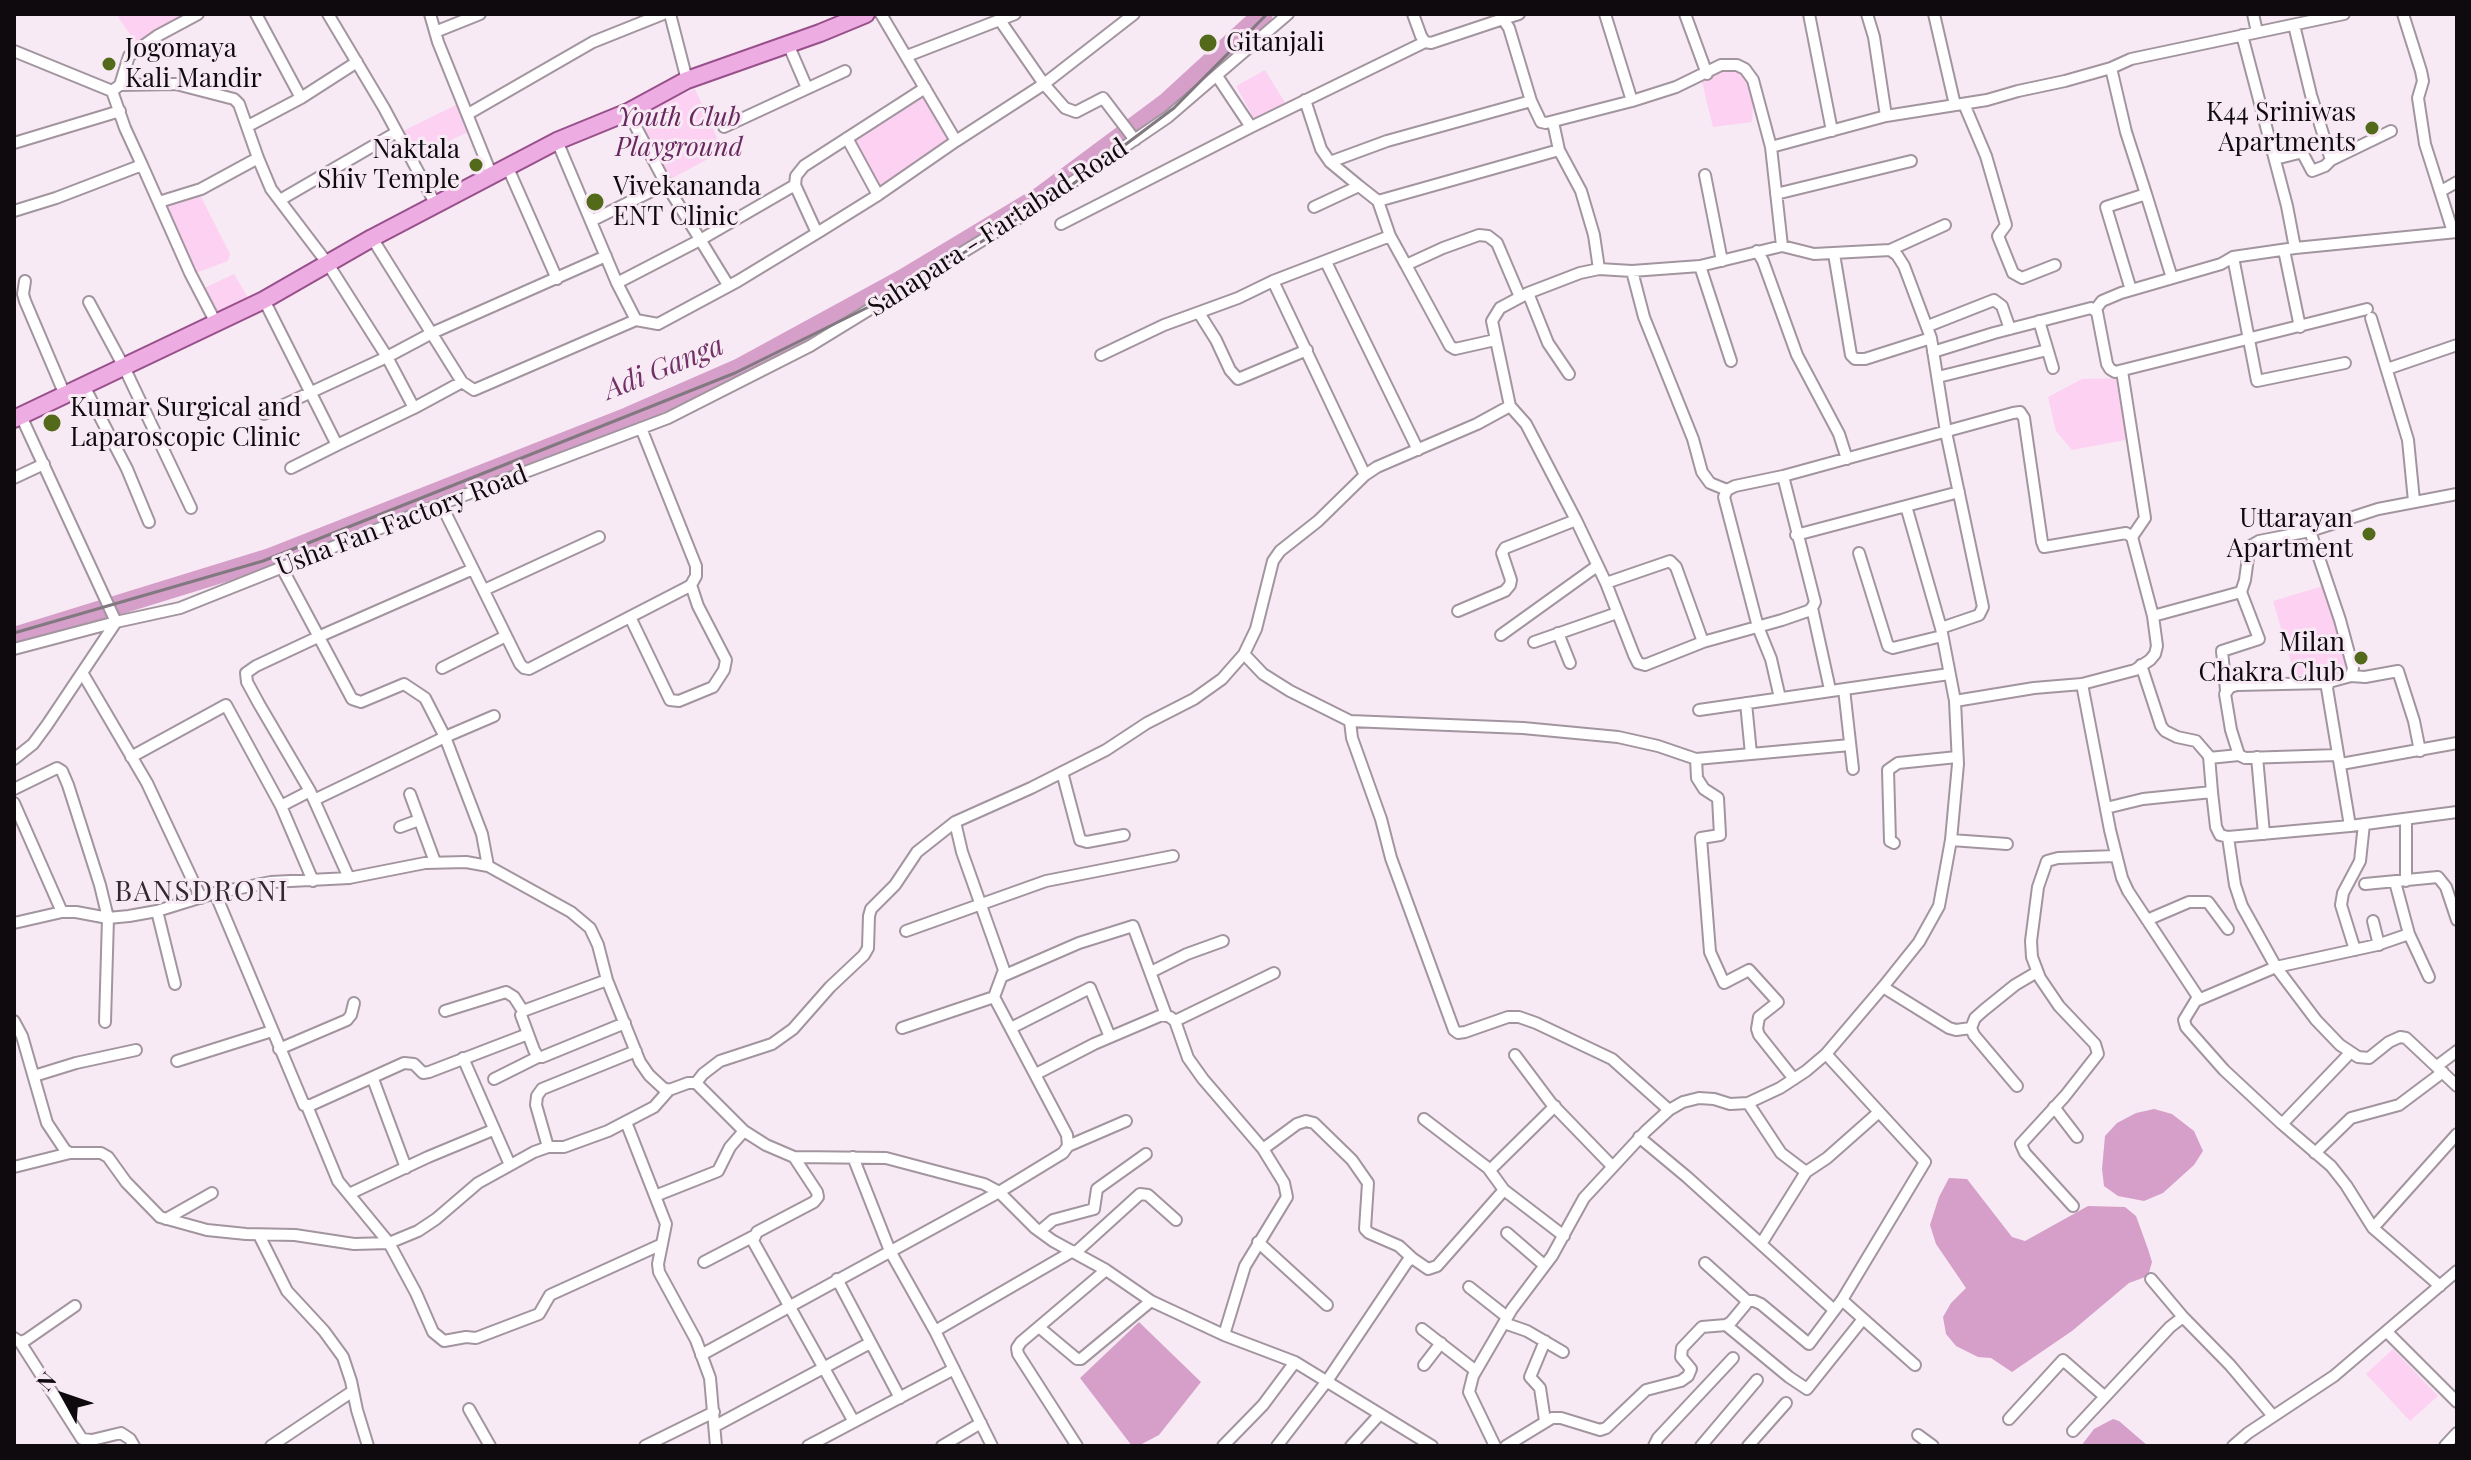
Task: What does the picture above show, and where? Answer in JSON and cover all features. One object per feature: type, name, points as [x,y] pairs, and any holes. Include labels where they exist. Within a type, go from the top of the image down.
[{"type":"main road","points":[[17,417],[264,300],[372,238],[557,141],[628,112],[687,80],[866,14]]},
{"type":"street","points":[[198,14],[157,36],[129,56],[116,88],[125,128],[190,273],[216,323]]},
{"type":"street","points":[[256,14],[301,98]]},
{"type":"street","points":[[328,14],[436,205]]},
{"type":"street","points":[[430,14],[492,176]]},
{"type":"street","points":[[435,32],[480,14]]},
{"type":"street","points":[[468,114],[593,42],[663,14]]},
{"type":"street","points":[[670,14],[687,80]]},
{"type":"street","points":[[881,14],[956,141]]},
{"type":"street","points":[[907,56],[1015,14]]},
{"type":"street","points":[[372,238],[462,382],[474,390],[636,320],[658,324],[728,285],[878,195],[1044,84],[1134,14]]},
{"type":"street","name":"Sahapara - Fartabad Road","points":[[686,409],[810,346],[976,246],[1217,76],[1288,14]]},
{"type":"street","points":[[1413,14],[1425,42]]},
{"type":"street","points":[[1061,224],[1425,42],[1431,43],[1519,14]]},
{"type":"street","points":[[1605,14],[1632,101]]},
{"type":"street","points":[[1685,14],[1707,74]]},
{"type":"street","points":[[1809,14],[1832,131]]},
{"type":"street","points":[[1867,14],[1874,37],[1886,116]]},
{"type":"street","points":[[1934,14],[1960,104],[1986,156],[2006,225],[1998,236],[2013,273],[2022,278],[2055,265]]},
{"type":"street","points":[[2253,14],[2257,32]]},
{"type":"street","points":[[1771,147],[1886,116],[1960,104],[2065,81],[2131,59],[2344,14]]},
{"type":"street","points":[[2095,310],[2102,301],[2221,264],[2233,257],[2455,232],[2425,144],[2418,98],[2423,81],[2403,14]]},
{"type":"street","points":[[999,19],[1044,84],[1070,111],[1076,112],[1103,98],[1131,134]]},
{"type":"street","points":[[1503,19],[1509,28],[1531,101],[1541,122],[1553,122],[1632,101],[1676,87],[1729,63],[1745,69],[1753,80],[1771,147],[1782,246]]},
{"type":"street","points":[[2294,25],[2331,160]]},
{"type":"street","points":[[2242,35],[2275,159],[2300,327]]},
{"type":"street","points":[[788,44],[807,88]]},
{"type":"street","points":[[14,51],[116,88],[176,84],[234,99],[244,112],[271,189],[328,264],[387,357],[414,408]]},
{"type":"street","points":[[248,126],[301,98],[357,62]]},
{"type":"street","points":[[2111,68],[2126,132],[2172,278]]},
{"type":"street","points":[[724,127],[845,71]]},
{"type":"street","points":[[1217,76],[1251,127]]},
{"type":"street","points":[[817,233],[795,185],[796,176],[804,166],[925,88]]},
{"type":"street","points":[[1305,100],[1321,149],[1330,162],[1378,201],[1390,236],[1450,346],[1455,349],[1495,340]]},
{"type":"street","points":[[1330,162],[1387,141],[1531,101]]},
{"type":"street","points":[[14,143],[120,111]]},
{"type":"street","points":[[628,112],[666,184],[728,285]]},
{"type":"street","points":[[1553,122],[1559,150],[1581,191],[1594,235],[1599,269]]},
{"type":"street","points":[[2275,159],[2303,154],[2312,171],[2391,131]]},
{"type":"street","points":[[280,200],[397,132]]},
{"type":"street","points":[[847,138],[878,195]]},
{"type":"street","points":[[557,141],[617,283],[636,320]]},
{"type":"street","points":[[1378,201],[1559,150]]},
{"type":"street","points":[[159,202],[201,189],[258,158]]},
{"type":"street","points":[[1776,194],[1911,161]]},
{"type":"street","points":[[14,211],[142,165]]},
{"type":"street","points":[[508,168],[557,279]]},
{"type":"street","points":[[1705,175],[1722,261]]},
{"type":"street","points":[[2441,191],[2457,182]]},
{"type":"street","points":[[591,221],[666,184]]},
{"type":"street","points":[[617,283],[795,185]]},
{"type":"street","points":[[1314,207],[1359,186]]},
{"type":"street","points":[[2131,290],[2106,207],[2146,194]]},
{"type":"street","points":[[1783,476],[1815,602],[1812,608],[1703,642],[1645,665],[1638,663],[1606,583],[1576,520],[1526,424],[1510,406],[1495,340],[1492,321],[1495,314],[1524,295],[1599,269],[1632,271],[1700,266],[1782,246],[1814,254],[1890,250],[1945,225]]},
{"type":"street","points":[[1406,265],[1479,235],[1488,236],[1497,243],[1514,288],[1524,295],[1548,343],[1569,374]]},
{"type":"street","points":[[1101,355],[1164,325],[1390,236]]},
{"type":"street","points":[[1859,553],[1888,646],[1893,648],[1942,632],[1979,615],[1983,607],[1946,432],[1928,326],[1904,266],[1890,250]]},
{"type":"street","points":[[1757,251],[1797,355],[1839,434],[1847,459]]},
{"type":"street","points":[[1834,254],[1851,355],[1855,359],[1865,359],[1931,338]]},
{"type":"street","points":[[264,414],[432,333],[606,256]]},
{"type":"street","points":[[2233,257],[2249,340],[2251,382],[2345,363]]},
{"type":"street","points":[[1326,262],[1418,450]]},
{"type":"street","points":[[1700,266],[1731,361]]},
{"type":"street","points":[[1632,271],[1648,330],[1693,439],[1702,472],[1710,483],[1727,490]]},
{"type":"street","points":[[25,281],[25,301],[65,395]]},
{"type":"street","points":[[1273,281],[1365,475]]},
{"type":"street","points":[[264,300],[337,445]]},
{"type":"street","points":[[1928,326],[1994,300],[2002,306],[2010,329]]},
{"type":"street","points":[[89,302],[124,367],[191,508]]},
{"type":"street","points":[[1933,352],[2039,321],[2091,308],[2095,310]]},
{"type":"street","points":[[2095,310],[2107,364],[2115,372],[2300,327],[2369,314],[2408,440],[2414,501]]},
{"type":"street","points":[[1199,313],[1238,379],[1307,350]]},
{"type":"street","points":[[2039,321],[2053,368]]},
{"type":"street","points":[[2387,369],[2457,345]]},
{"type":"street","points":[[1938,377],[2047,350]]},
{"type":"street","points":[[2122,371],[2145,518],[2132,537]]},
{"type":"street","points":[[291,468],[462,382]]},
{"type":"street","points":[[84,386],[127,469],[149,522]]},
{"type":"street","points":[[696,1083],[720,1061],[772,1044],[793,1029],[864,955],[868,948],[871,909],[895,885],[917,852],[955,822],[1106,750],[1147,723],[1210,689],[1244,654],[1259,621],[1271,570],[1280,551],[1318,521],[1365,475],[1510,406]]},
{"type":"street","name":"Usha Fan Factory Road","points":[[116,622],[180,608],[686,409]]},
{"type":"street","points":[[1780,698],[1724,497],[1727,490],[2020,412],[2024,418],[2044,547],[2126,533],[2132,537],[2153,616],[2157,646],[2155,654],[2135,670],[2082,684],[2034,688],[1955,701]]},
{"type":"street","points":[[17,417],[44,464],[116,622]]},
{"type":"street","points":[[441,504],[520,664],[529,669],[691,585],[696,576],[696,566],[641,428]]},
{"type":"street","points":[[14,478],[44,464]]},
{"type":"street","points":[[1796,535],[1959,492]]},
{"type":"street","points":[[2239,755],[2225,694],[2222,651],[2259,639],[2241,592],[2252,545],[2310,531],[2378,509],[2457,494]]},
{"type":"street","points":[[1495,1446],[1469,1392],[1476,1371],[1506,1320],[1564,1236],[1584,1198],[1639,1137],[1669,1110],[1699,1098],[1730,1104],[1748,1103],[1794,1079],[1826,1054],[1919,942],[1939,906],[1951,840],[1957,757],[1955,701],[1942,632],[1906,506]]},
{"type":"street","points":[[1458,611],[1505,591],[1510,585],[1502,553],[1505,548],[1576,520]]},
{"type":"street","points":[[2310,531],[2340,620],[2353,668],[2351,676]]},
{"type":"street","points":[[484,590],[599,537]]},
{"type":"street","points":[[1606,583],[1670,561],[1676,567],[1703,642]]},
{"type":"street","points":[[1501,635],[1597,566]]},
{"type":"street","points":[[282,568],[352,699],[361,702],[398,685],[409,685],[425,698],[445,737],[482,834],[488,866]]},
{"type":"street","points":[[349,878],[312,795],[247,682],[246,673],[318,637],[473,569]]},
{"type":"street","points":[[630,617],[670,700],[679,701],[713,687],[724,670],[726,660],[698,606],[691,585]]},
{"type":"street","points":[[2153,616],[2241,592]]},
{"type":"street","points":[[1812,608],[1829,685]]},
{"type":"street","points":[[1534,642],[1617,613]]},
{"type":"street","points":[[14,649],[116,622]]},
{"type":"street","points":[[14,759],[33,744],[116,622]]},
{"type":"street","points":[[1558,633],[1570,663]]},
{"type":"street","points":[[442,668],[506,636]]},
{"type":"street","points":[[1244,654],[1263,674],[1350,721],[1523,728],[1618,737],[1696,759],[1850,745]]},
{"type":"street","points":[[2141,665],[2161,726],[2177,737],[2196,741],[2209,758],[2216,827],[2220,835],[2228,837],[2350,826],[2457,812]]},
{"type":"street","points":[[2226,690],[2237,685],[2327,683],[2351,676],[2365,677],[2398,671],[2420,751]]},
{"type":"street","points":[[83,674],[147,783],[201,898]]},
{"type":"street","points":[[1699,710],[1949,674]]},
{"type":"street","points":[[2327,683],[2350,826]]},
{"type":"street","points":[[2082,684],[2116,856],[2128,891],[2198,1000]]},
{"type":"street","points":[[1844,689],[1853,769]]},
{"type":"street","points":[[1746,703],[1751,754]]},
{"type":"street","points":[[131,757],[226,705],[281,806],[313,881]]},
{"type":"street","points":[[281,806],[494,716]]},
{"type":"street","points":[[1350,721],[1352,738],[1381,819],[1391,858],[1454,1030],[1465,1032],[1508,1017],[1536,1023],[1612,1059],[1669,1110]]},
{"type":"street","points":[[2209,758],[2239,755],[2245,758],[2340,759],[2420,751],[2457,743]]},
{"type":"street","points":[[1894,843],[1890,841],[1888,770],[1898,763],[1957,757]]},
{"type":"street","points":[[2257,757],[2264,834]]},
{"type":"street","points":[[1696,759],[1697,778],[1704,789],[1718,798],[1720,835],[1701,838],[1710,952],[1724,983],[1749,970],[1778,1002],[1759,1017],[1757,1029],[1794,1079]]},
{"type":"street","points":[[14,789],[60,768],[68,785],[108,918],[105,1022]]},
{"type":"street","points":[[1062,772],[1080,840],[1087,842],[1124,835]]},
{"type":"street","points":[[2106,808],[2143,799],[2212,792]]},
{"type":"street","points":[[410,794],[435,862]]},
{"type":"street","points":[[14,803],[62,912]]},
{"type":"street","points":[[2406,819],[2400,881],[2409,934],[2429,977]]},
{"type":"street","points":[[400,827],[419,820]]},
{"type":"street","points":[[902,1028],[994,997],[1003,976],[1004,970],[955,822]]},
{"type":"street","points":[[2355,950],[2341,905],[2343,893],[2360,861],[2364,824]]},
{"type":"street","points":[[2228,837],[2235,885],[2242,906],[2276,967],[2316,1020],[2358,1057],[2369,1058],[2400,1037],[2416,1046],[2457,1086]]},
{"type":"street","points":[[1951,840],[2007,844]]},
{"type":"street","points":[[906,931],[1046,881],[1173,856]]},
{"type":"street","points":[[2073,1206],[2021,1148],[2021,1144],[2098,1054],[2095,1044],[2059,1006],[2037,972],[2031,941],[2038,887],[2047,861],[2116,856]]},
{"type":"street","points":[[14,923],[62,912],[108,918],[157,911],[215,893],[271,882],[349,878],[435,862],[488,866],[582,919],[590,928],[636,1051],[649,1075],[669,1090]]},
{"type":"street","points":[[2365,884],[2438,877],[2457,920]]},
{"type":"street","points":[[215,893],[300,1099],[307,1106],[338,1181],[389,1243],[433,1332],[444,1341],[476,1338],[539,1314],[550,1295],[660,1245]]},
{"type":"street","points":[[2147,920],[2189,902],[2208,902],[2228,929]]},
{"type":"street","points":[[157,911],[175,984]]},
{"type":"street","points":[[2373,921],[2379,945]]},
{"type":"street","points":[[1003,976],[1079,943],[1133,926],[1188,1058],[1263,1149],[1284,1183],[1287,1197],[1245,1266],[1224,1335]]},
{"type":"street","points":[[2409,934],[2379,945],[2276,967],[2198,1000],[2184,1020],[2186,1027],[2224,1070],[2340,1176],[2373,1228],[2440,1286]]},
{"type":"street","points":[[1151,972],[1223,941]]},
{"type":"street","points":[[2017,1086],[1971,1028],[1975,1018],[1984,1010],[2037,972]]},
{"type":"street","points":[[1036,1074],[1110,1037],[1171,1018],[1274,973]]},
{"type":"street","points":[[523,1011],[607,980]]},
{"type":"street","points":[[1883,987],[1949,1028],[1971,1028]]},
{"type":"street","points":[[1011,1028],[1090,988],[1110,1037]]},
{"type":"street","points":[[445,1011],[506,992],[514,997],[523,1011],[521,1015],[538,1057]]},
{"type":"street","points":[[994,997],[1067,1135],[1068,1146]]},
{"type":"street","points":[[279,1049],[347,1020],[354,1003]]},
{"type":"street","points":[[14,1021],[22,1036],[47,1123],[59,1143],[70,1153]]},
{"type":"street","points":[[494,1079],[538,1057],[625,1023]]},
{"type":"street","points":[[177,1061],[272,1031]]},
{"type":"street","points":[[307,1106],[404,1063],[414,1064],[423,1073],[528,1034]]},
{"type":"street","points":[[34,1076],[136,1050]]},
{"type":"street","points":[[548,1147],[536,1105],[542,1089],[636,1051]]},
{"type":"street","points":[[2315,1153],[2351,1118],[2399,1105],[2457,1051]]},
{"type":"street","points":[[2282,1124],[2350,1053]]},
{"type":"street","points":[[1705,1263],[1747,1301],[1761,1304],[1809,1344],[1842,1300],[1925,1162],[1826,1054]]},
{"type":"street","points":[[1515,1055],[1555,1106],[1612,1166]]},
{"type":"street","points":[[463,1058],[510,1165]]},
{"type":"street","points":[[373,1079],[406,1168]]},
{"type":"street","points":[[14,1167],[70,1153],[101,1153],[108,1157],[151,1210],[166,1219],[207,1230],[295,1235],[354,1244],[389,1243],[418,1231],[478,1183],[510,1165],[548,1147],[564,1147],[608,1131],[654,1107],[669,1090],[696,1083],[744,1131],[794,1157],[886,1158],[984,1184],[999,1192],[1040,1231],[1151,1301],[1224,1335],[1295,1362],[1427,1444]]},
{"type":"street","points":[[1748,1103],[1781,1153],[1806,1172]]},
{"type":"street","points":[[1490,1170],[1555,1106]]},
{"type":"street","points":[[2054,1107],[2077,1137]]},
{"type":"street","points":[[1761,1244],[1806,1172],[1827,1158],[1879,1112]]},
{"type":"street","points":[[1424,1119],[1490,1170],[1504,1190],[1564,1236]]},
{"type":"street","points":[[701,1355],[999,1192],[1063,1153],[1068,1146],[1126,1121]]},
{"type":"street","points":[[1263,1149],[1297,1124],[1306,1121],[1314,1123],[1352,1160],[1368,1183],[1365,1229],[1399,1246],[1428,1269],[1437,1266],[1504,1190]]},
{"type":"street","points":[[626,1122],[666,1224],[658,1264],[663,1281],[689,1326],[710,1378],[716,1446]]},
{"type":"street","points":[[349,1194],[493,1130]]},
{"type":"street","points":[[655,1196],[718,1171],[730,1147],[744,1131]]},
{"type":"street","points":[[2373,1228],[2457,1134]]},
{"type":"street","points":[[1639,1137],[1834,1310]]},
{"type":"street","points":[[1040,1231],[1053,1220],[1094,1209],[1097,1189],[1146,1154]]},
{"type":"street","points":[[704,1262],[814,1202],[817,1192],[794,1157]]},
{"type":"street","points":[[853,1157],[890,1251],[935,1331],[992,1446]]},
{"type":"street","points":[[166,1219],[212,1193]]},
{"type":"street","points":[[935,1331],[1074,1252],[1140,1194],[1148,1195],[1176,1220]]},
{"type":"street","points":[[1507,1233],[1544,1265]]},
{"type":"street","points":[[259,1235],[287,1291],[343,1357],[368,1446]]},
{"type":"street","points":[[754,1236],[753,1241],[854,1422]]},
{"type":"street","points":[[1258,1242],[1327,1305]]},
{"type":"street","points":[[1277,1446],[1327,1381],[1398,1274],[1412,1258]]},
{"type":"street","points":[[1077,1446],[1017,1348],[1106,1270]]},
{"type":"street","points":[[2233,1446],[2334,1376],[2457,1271]]},
{"type":"street","points":[[837,1279],[900,1398]]},
{"type":"street","points":[[2151,1279],[2273,1416]]},
{"type":"street","points":[[1469,1287],[1506,1320],[1563,1352]]},
{"type":"street","points":[[1842,1300],[1915,1365]]},
{"type":"street","points":[[1040,1328],[1077,1359],[1081,1359],[1151,1301]]},
{"type":"street","points":[[1506,1446],[1545,1421],[1561,1418],[1594,1429],[1606,1428],[1646,1390],[1681,1381],[1688,1376],[1691,1369],[1681,1357],[1682,1348],[1702,1327],[1726,1325],[1741,1312],[1747,1301]]},
{"type":"street","points":[[17,1340],[26,1340],[75,1306]]},
{"type":"street","points":[[2073,1431],[2170,1327],[2183,1317]]},
{"type":"street","points":[[1726,1325],[1807,1389],[1863,1319]]},
{"type":"street","points":[[1422,1329],[1476,1371]]},
{"type":"street","points":[[2387,1332],[2457,1402]]},
{"type":"street","points":[[17,1340],[82,1439],[92,1440],[121,1433],[134,1446]]},
{"type":"street","points":[[1545,1341],[1530,1377],[1540,1388],[1545,1421]]},
{"type":"street","points":[[715,1426],[870,1343]]},
{"type":"street","points":[[1424,1365],[1441,1343]]},
{"type":"street","points":[[1654,1446],[1733,1358]]},
{"type":"street","points":[[2009,1419],[2063,1360],[2104,1396]]},
{"type":"street","points":[[1223,1446],[1263,1405],[1295,1362]]},
{"type":"street","points":[[808,1446],[954,1369]]},
{"type":"street","points":[[1701,1446],[1757,1380]]},
{"type":"street","points":[[271,1446],[353,1391]]},
{"type":"street","points":[[1748,1446],[1786,1403]]},
{"type":"street","points":[[469,1409],[490,1446]]},
{"type":"street","points":[[645,1446],[714,1412]]},
{"type":"street","points":[[1351,1446],[1380,1414]]},
{"type":"street","points":[[942,1446],[981,1423]]},
{"type":"street","points":[[2445,1446],[2457,1433]]},
{"type":"street","points":[[1918,1435],[1933,1446]]},
{"type":"green space","points":[[116,14],[198,14],[138,46]]},
{"type":"green space","points":[[1717,69],[1745,69],[1754,95],[1752,122],[1713,127],[1702,82]]},
{"type":"green space","points":[[1265,70],[1286,104],[1255,121],[1236,86]]},
{"type":"green space","name":"Youth Club Playground","points":[[695,89],[723,151],[665,182],[635,115]]},
{"type":"green space","points":[[925,91],[953,140],[880,189],[851,136]]},
{"type":"green space","points":[[458,104],[471,131],[415,156],[403,131]]},
{"type":"green space","points":[[199,193],[230,254],[228,261],[193,274],[164,205]]},
{"type":"green space","points":[[234,274],[249,299],[216,316],[202,289]]},
{"type":"green space","points":[[2122,378],[2131,439],[2072,450],[2056,431],[2048,397],[2082,379]]},
{"type":"green space","points":[[2323,586],[2349,668],[2295,676],[2273,601]]},
{"type":"green space","points":[[2393,1349],[2438,1396],[2410,1421],[2366,1374]]},
{"type":"shaded area","points":[[2154,1109],[2172,1114],[2194,1131],[2203,1151],[2194,1165],[2163,1193],[2144,1201],[2118,1196],[2104,1186],[2105,1136],[2117,1123],[2136,1113]]},
{"type":"shaded area","points":[[1949,1178],[1967,1179],[2012,1237],[2025,1241],[2088,1206],[2125,1207],[2136,1216],[2148,1249],[2152,1262],[2148,1276],[2129,1283],[2072,1331],[2012,1372],[1991,1358],[1978,1357],[1956,1346],[1946,1334],[1943,1317],[1951,1303],[1966,1288],[1936,1244],[1930,1225]]},
{"type":"shaded area","points":[[1139,1322],[1201,1382],[1159,1435],[1132,1446],[1080,1378]]},
{"type":"shaded area","points":[[2113,1419],[2148,1446],[2081,1446],[2094,1429]]},
{"type":"waterway","name":"Adi Ganga","points":[[14,637],[270,558],[628,417],[738,369],[903,279],[1041,196],[1166,103],[1263,14]]},
{"type":"railway","points":[[14,633],[263,561],[735,373],[911,286],[1073,184],[1174,108],[1267,14]]},
{"type":"place","name":"Gitanjali","points":[[1208,43]]},
{"type":"place","name":"Jogomaya Kali Mandir","points":[[109,64]]},
{"type":"place","name":"K44 Sriniwas Apartments","points":[[2372,128]]},
{"type":"place","name":"Naktala Shiv Temple","points":[[476,165]]},
{"type":"place","name":"Vivekananda ENT Clinic","points":[[595,202]]},
{"type":"place","name":"Kumar Surgical and Laparoscopic Clinic","points":[[52,423]]},
{"type":"place","name":"Uttarayan Apartment","points":[[2369,534]]},
{"type":"place","name":"Milan Chakra Club","points":[[2361,658]]},
{"type":"district","name":"BANSDRONI","points":[[202,892]]}]
